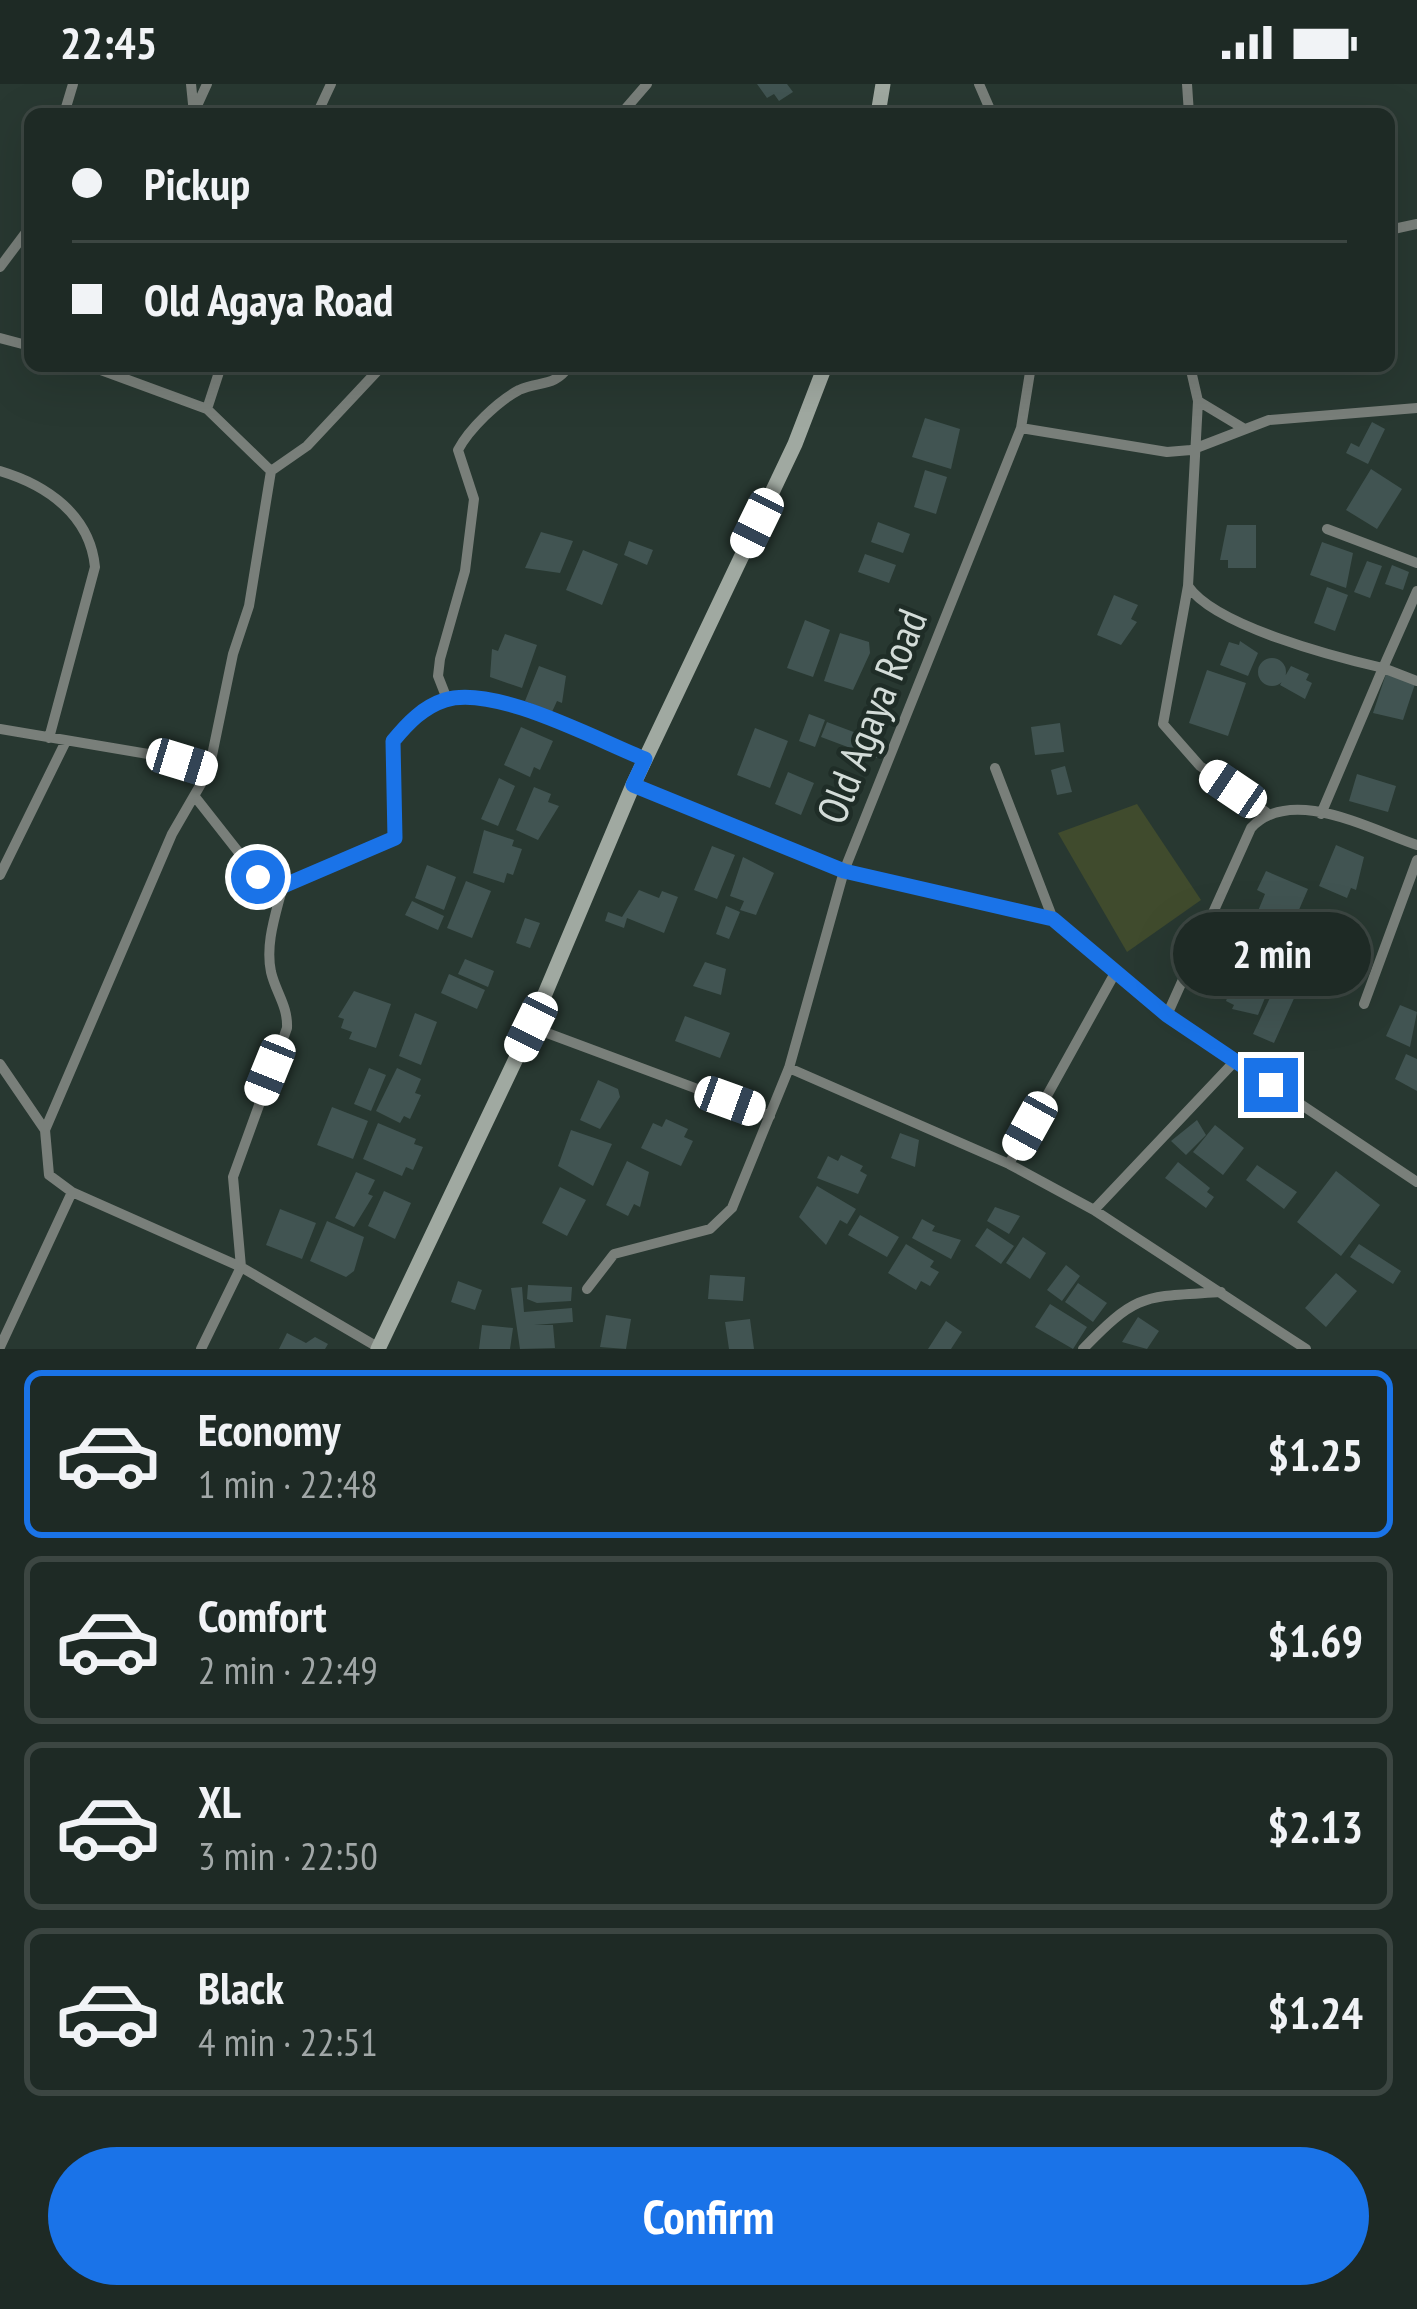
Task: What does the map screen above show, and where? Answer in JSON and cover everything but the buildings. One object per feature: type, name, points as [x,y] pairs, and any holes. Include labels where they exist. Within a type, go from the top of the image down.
[{"type":"street","points":[[626,108],[647,84]]},
{"type":"street","points":[[0,267],[24,235]]},
{"type":"street","points":[[107,372],[207,409],[271,471]]},
{"type":"street","points":[[207,409],[219,372]]},
{"type":"street","points":[[45,1130],[165,851],[209,770],[232,654],[249,606],[271,471],[307,446],[376,372]]},
{"type":"street","points":[[447,699],[438,676],[440,659],[465,572],[474,499],[457,460],[458,450],[471,430],[513,393],[558,380],[564,372]]},
{"type":"street","points":[[0,1064],[45,1130],[50,1175],[72,1192],[241,1267],[379,1349],[531,1027],[633,785],[824,372]]},
{"type":"street","name":"Old Agaya Road","points":[[1030,372],[1021,428],[844,871],[1053,919],[1167,1015],[1417,1182]]},
{"type":"street","points":[[1191,372],[1198,401],[1191,450],[1188,586],[1162,724],[1200,766],[1266,812]]},
{"type":"street","points":[[1198,401],[1243,428]]},
{"type":"street","points":[[1021,428],[1167,452],[1191,450],[1269,420],[1417,408]]},
{"type":"street","points":[[0,471],[29,480],[71,510],[93,548],[95,567],[50,738]]},
{"type":"street","points":[[1327,529],[1417,563]]},
{"type":"street","points":[[1188,586],[1197,599],[1247,624],[1417,681]]},
{"type":"street","points":[[1321,814],[1417,592]]},
{"type":"street","points":[[196,798],[258,877],[283,886],[395,838],[393,741],[413,717],[447,699],[486,698],[645,759]]},
{"type":"street","points":[[0,729],[154,754],[209,770]]},
{"type":"street","points":[[0,875],[66,741]]},
{"type":"street","points":[[995,767],[1053,919]]},
{"type":"street","points":[[586,1289],[614,1254],[710,1229],[733,1208],[789,1068],[844,871],[633,785]]},
{"type":"street","points":[[1167,1015],[1251,828],[1266,812],[1282,807],[1321,814],[1417,844]]},
{"type":"street","points":[[1364,1004],[1417,860]]},
{"type":"street","points":[[201,1349],[241,1267],[233,1177],[287,1028],[287,1011],[268,950],[283,886]]},
{"type":"street","points":[[1009,1164],[1115,973]]},
{"type":"street","points":[[531,1027],[770,1115]]},
{"type":"street","points":[[1094,1210],[1235,1061]]},
{"type":"street","points":[[789,1068],[1009,1164],[1094,1210],[1306,1349]]},
{"type":"street","points":[[0,1346],[72,1192]]},
{"type":"street","points":[[1082,1349],[1124,1306],[1155,1296],[1221,1292]]},
{"type":"green space","points":[[1137,804],[1201,900],[1127,952],[1058,833]]},
{"type":"route","points":[[258,877],[283,886],[375,851],[395,838],[397,801],[389,770],[393,741],[413,717],[447,699],[486,698],[645,759],[633,785],[844,871],[1053,919],[1167,1015],[1271,1085]]}]
